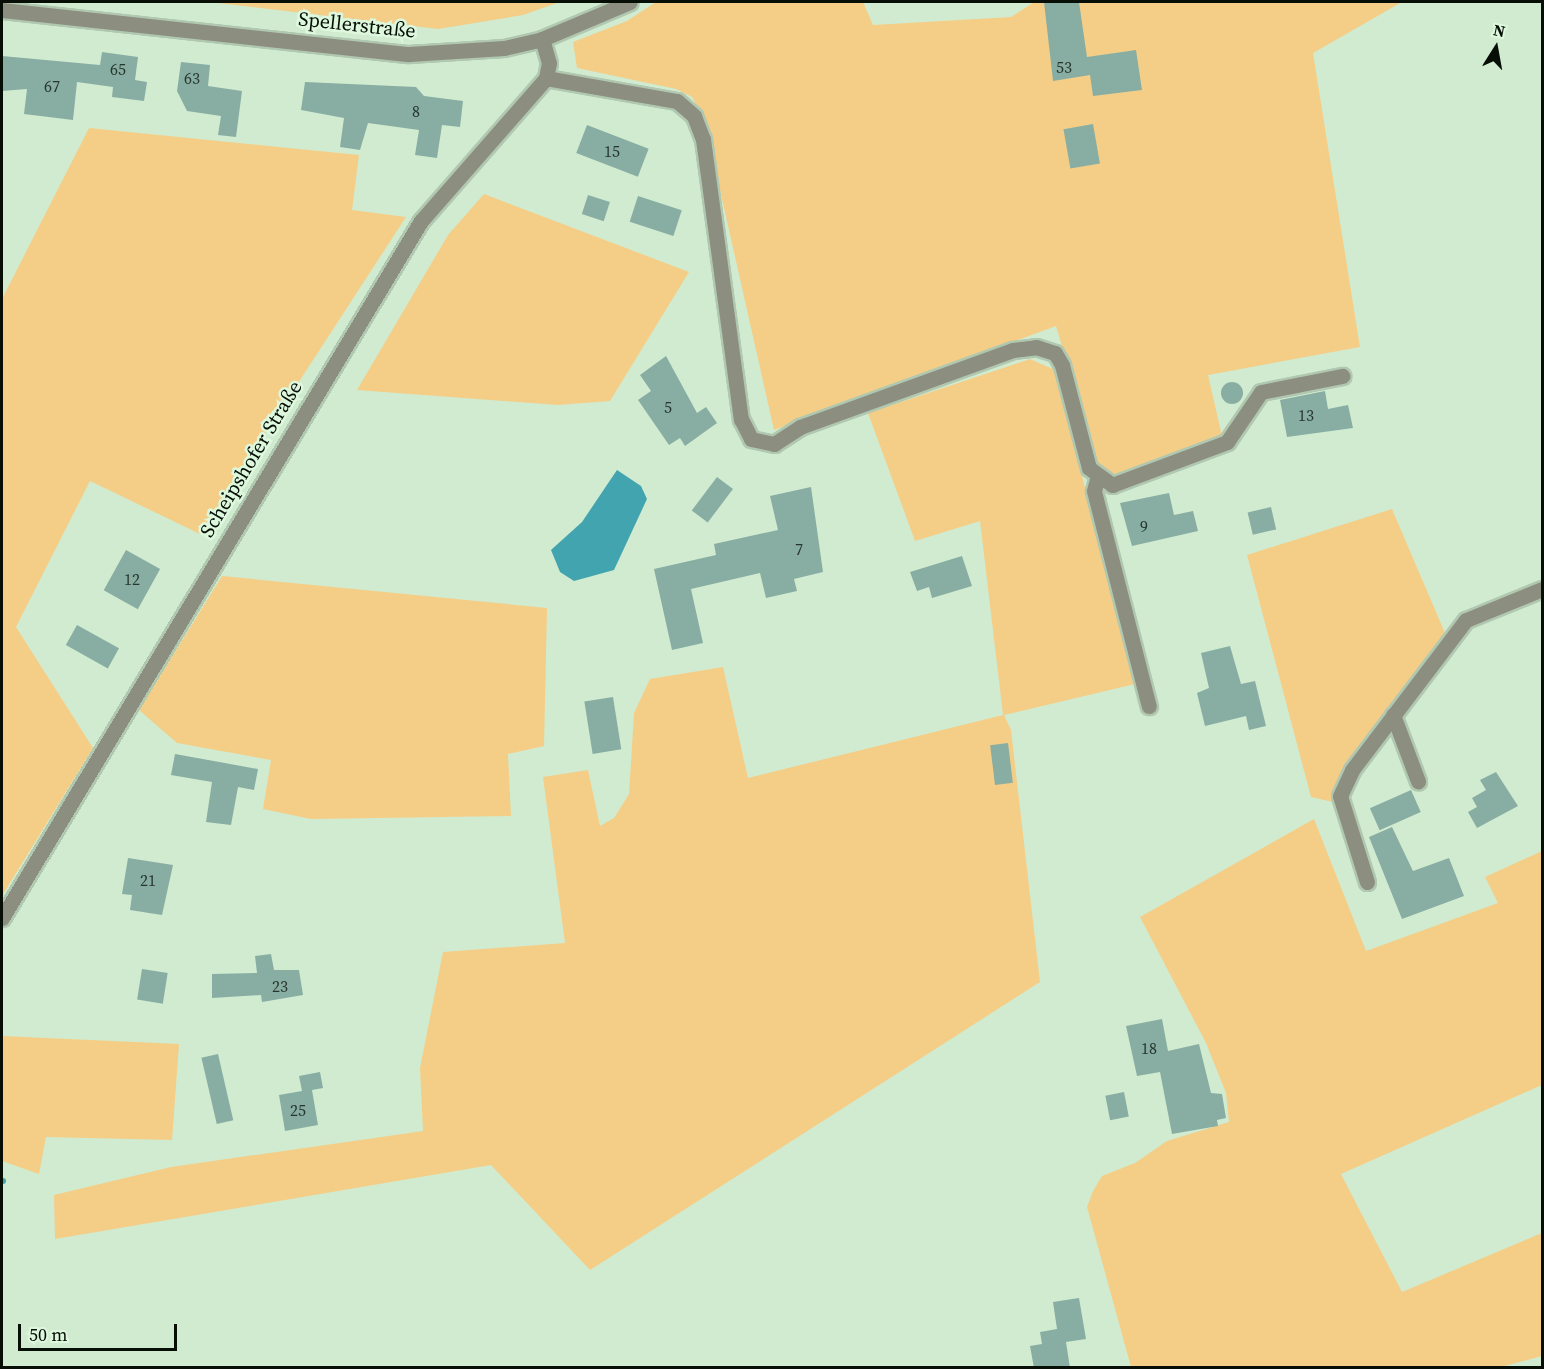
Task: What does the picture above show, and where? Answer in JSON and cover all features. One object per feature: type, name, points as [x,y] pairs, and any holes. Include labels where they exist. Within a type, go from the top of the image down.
[{"type":"street","name":"Spellerstraße","points":[[2,10],[409,54],[504,48],[542,39],[630,2]]},
{"type":"street","points":[[542,39],[549,63],[546,78],[677,101],[694,116],[703,139],[741,419],[751,439],[774,444],[800,427],[1013,350],[1036,347],[1055,353],[1062,365],[1089,468],[1097,480],[1112,485],[1227,442],[1261,392],[1342,376]]},
{"type":"street","name":"Scheipshofer Straße","points":[[2,918],[421,221],[546,78]]},
{"type":"street","points":[[1097,480],[1094,491],[1149,706]]},
{"type":"street","points":[[1367,882],[1340,796],[1393,715],[1466,620],[1542,589]]},
{"type":"street","points":[[1393,715],[1418,781]]},
{"type":"shaded area","points":[[209,2],[560,2],[523,15],[438,29]]},
{"type":"shaded area","points":[[656,2],[863,2],[873,25],[1011,17],[1034,2],[1402,2],[1313,53],[1360,347],[1208,375],[1222,436],[1121,476],[1098,469],[1056,326],[774,430],[704,119],[692,97],[676,89],[577,68],[573,42],[627,21]]},
{"type":"shaded area","points":[[89,128],[359,155],[352,210],[406,217],[200,534],[90,481],[16,627],[93,748],[2,896],[2,299]]},
{"type":"shaded area","points":[[484,194],[689,272],[610,401],[558,405],[357,390],[448,235]]},
{"type":"shaded area","points":[[1030,359],[1055,370],[1135,684],[1004,715],[1011,730],[1040,982],[590,1270],[491,1165],[55,1239],[54,1195],[171,1167],[423,1131],[420,1068],[443,952],[565,943],[543,777],[588,770],[600,826],[614,818],[629,794],[634,713],[650,679],[723,667],[748,778],[1003,715],[980,521],[915,541],[868,413]]},
{"type":"shaded area","points":[[1392,509],[1445,633],[1338,782],[1333,802],[1311,797],[1247,555]]},
{"type":"shaded area","points":[[222,576],[547,608],[544,746],[508,754],[511,816],[311,819],[263,809],[271,760],[177,743],[139,710]]},
{"type":"shaded area","points":[[1314,819],[1366,951],[1498,903],[1485,877],[1542,851],[1542,1085],[1341,1174],[1402,1292],[1542,1233],[1542,1356],[1498,1368],[1131,1367],[1087,1207],[1093,1191],[1102,1176],[1135,1163],[1167,1141],[1229,1122],[1226,1093],[1206,1043],[1140,917]]},
{"type":"shaded area","points":[[2,1036],[179,1044],[172,1140],[46,1137],[39,1174],[2,1161]]},
{"type":"water","points":[[617,470],[641,486],[647,499],[614,570],[574,581],[560,572],[551,550],[582,522]]},
{"type":"building","points":[[1044,2],[1079,2],[1087,57],[1136,50],[1142,90],[1093,96],[1090,75],[1053,81]]},
{"type":"building","points":[[102,52],[138,57],[135,80],[147,82],[144,101],[112,97],[113,87],[77,82],[73,120],[24,114],[27,89],[2,91],[2,56],[100,65]]},
{"type":"building","points":[[181,62],[210,65],[208,86],[242,91],[236,137],[218,135],[221,116],[187,111],[177,91]]},
{"type":"building","points":[[305,82],[416,87],[424,96],[463,101],[460,127],[442,125],[437,158],[415,155],[419,130],[368,123],[360,150],[340,147],[344,118],[301,110]]},
{"type":"building","points":[[1093,124],[1100,163],[1070,169],[1063,129]]},
{"type":"building","points":[[587,125],[649,149],[638,177],[576,153]]},
{"type":"building","points":[[588,195],[610,202],[604,221],[582,214]]},
{"type":"building","points":[[638,196],[682,210],[673,236],[630,222]]},
{"type":"building","points":[[666,356],[697,413],[706,407],[717,423],[685,446],[680,438],[669,445],[638,400],[651,391],[640,375]]},
{"type":"building","points":[[1232,382],[1240,385],[1243,393],[1240,401],[1232,404],[1224,401],[1221,393],[1224,385]]},
{"type":"building","points":[[1325,391],[1328,409],[1348,405],[1353,428],[1287,437],[1280,400]]},
{"type":"building","points":[[717,477],[733,489],[708,523],[692,511]]},
{"type":"building","points":[[811,487],[823,572],[794,579],[797,591],[766,598],[760,573],[691,589],[703,643],[672,650],[654,569],[716,555],[714,544],[778,530],[770,496]]},
{"type":"building","points":[[1169,493],[1174,515],[1193,511],[1198,531],[1132,546],[1120,503]]},
{"type":"building","points":[[1271,507],[1276,529],[1253,535],[1248,512]]},
{"type":"building","points":[[126,550],[160,569],[138,609],[104,590]]},
{"type":"building","points":[[962,556],[972,586],[932,598],[929,587],[917,591],[910,572]]},
{"type":"building","points":[[77,625],[119,648],[108,668],[66,645]]},
{"type":"building","points":[[1230,646],[1241,684],[1255,681],[1266,726],[1249,730],[1246,716],[1205,726],[1197,693],[1209,688],[1201,653]]},
{"type":"building","points":[[613,697],[621,749],[593,754],[584,702]]},
{"type":"building","points":[[1008,743],[1013,783],[995,785],[990,745]]},
{"type":"building","points":[[175,754],[258,769],[254,790],[238,787],[231,825],[206,822],[212,782],[171,775]]},
{"type":"building","points":[[1496,772],[1518,806],[1477,828],[1468,812],[1477,807],[1472,798],[1486,790],[1480,780]]},
{"type":"building","points":[[1411,790],[1421,812],[1380,830],[1370,808]]},
{"type":"building","points":[[1392,827],[1413,871],[1449,858],[1464,896],[1402,919],[1369,837]]},
{"type":"building","points":[[128,858],[173,865],[162,915],[130,910],[132,895],[122,894]]},
{"type":"building","points":[[271,954],[274,970],[299,970],[303,995],[262,1002],[261,995],[212,998],[212,974],[257,973],[255,956]]},
{"type":"building","points":[[142,969],[168,973],[163,1004],[137,1000]]},
{"type":"building","points":[[1162,1019],[1168,1051],[1199,1044],[1211,1093],[1222,1094],[1226,1118],[1217,1120],[1218,1126],[1172,1134],[1160,1072],[1137,1076],[1126,1026]]},
{"type":"building","points":[[218,1054],[233,1120],[217,1124],[201,1058]]},
{"type":"building","points":[[320,1072],[323,1088],[312,1090],[318,1125],[285,1131],[279,1095],[302,1091],[299,1076]]},
{"type":"building","points":[[1124,1092],[1129,1117],[1110,1120],[1105,1096]]},
{"type":"building","points":[[1079,1298],[1086,1339],[1066,1342],[1070,1368],[1034,1368],[1030,1346],[1042,1344],[1040,1332],[1057,1329],[1053,1302]]}]
